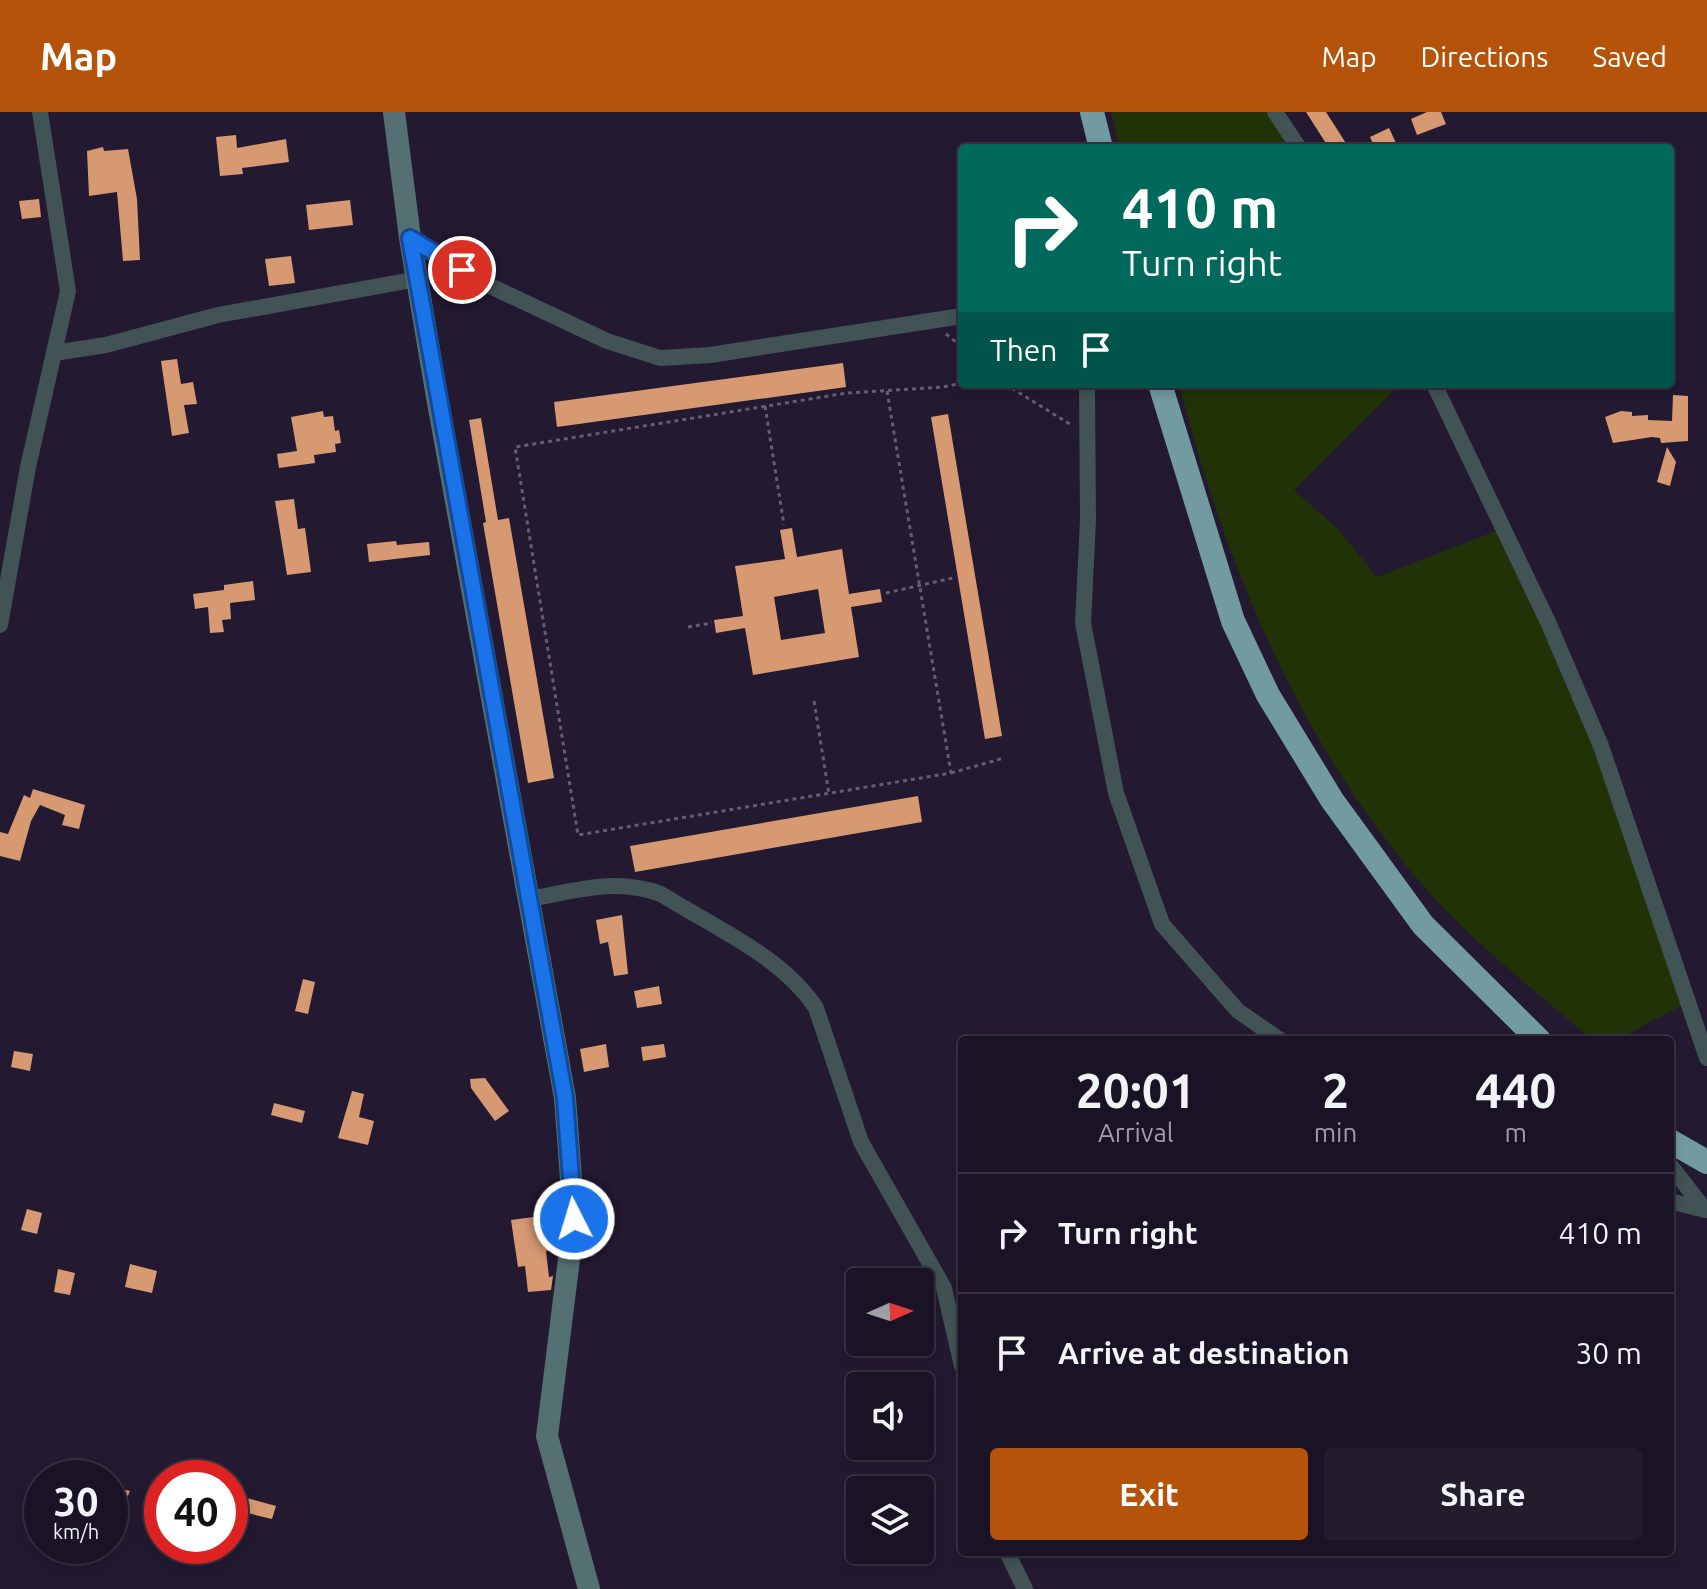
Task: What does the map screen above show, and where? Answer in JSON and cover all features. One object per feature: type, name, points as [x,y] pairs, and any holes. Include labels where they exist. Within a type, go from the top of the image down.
[{"type":"highway","points":[[1092,112],[1100,144]]},
{"type":"highway","points":[[1161,388],[1183,471],[1239,635],[1268,695],[1332,800],[1423,925],[1535,1036]]},
{"type":"highway","points":[[1674,1143],[1707,1162]]},
{"type":"street","points":[[0,625],[28,467],[68,291],[40,112]]},
{"type":"street","points":[[394,112],[410,238],[565,1098],[574,1219],[547,1436],[589,1589]]},
{"type":"street","points":[[1275,112],[1296,144]]},
{"type":"street","points":[[410,238],[488,285],[607,341],[660,358],[710,355],[958,317]]},
{"type":"street","points":[[54,353],[106,345],[218,315],[418,279]]},
{"type":"street","points":[[1087,388],[1083,623],[1116,793],[1162,924],[1238,1011],[1274,1036]]},
{"type":"street","points":[[1149,388],[1183,471]]},
{"type":"street","points":[[1436,388],[1542,609],[1601,746],[1707,1058]]},
{"type":"street","points":[[529,899],[610,884],[642,887],[661,894],[780,969],[804,990],[816,1008],[861,1142],[944,1288],[958,1349]]},
{"type":"street","points":[[1674,1170],[1705,1210],[1674,1202]]},
{"type":"street","points":[[1009,1556],[1025,1589]]},
{"type":"path","points":[[958,383],[847,393],[515,447],[578,835],[951,773],[1004,758]]},
{"type":"path","points":[[1011,388],[1087,436]]},
{"type":"path","points":[[887,391],[951,773]]},
{"type":"path","points":[[765,406],[784,525]]},
{"type":"path","points":[[886,593],[953,578]]},
{"type":"path","points":[[688,627],[712,623]]},
{"type":"path","points":[[814,701],[829,794]]},
{"type":"green space","points":[[1111,112],[1269,112],[1290,144],[1119,144]]},
{"type":"green space","points":[[1180,388],[1397,388],[1294,490],[1337,528],[1377,577],[1501,529],[1598,752],[1686,1003],[1624,1036],[1587,1036],[1473,937],[1438,902],[1391,846],[1348,787],[1310,724],[1247,592],[1198,454]]},
{"type":"building","points":[[1306,112],[1326,112],[1346,144],[1326,144]]},
{"type":"building","points":[[1427,112],[1441,112],[1446,124],[1417,135],[1411,119]]},
{"type":"building","points":[[1389,128],[1396,143],[1373,144],[1370,137]]},
{"type":"building","points":[[236,135],[237,148],[286,139],[289,162],[242,168],[243,174],[220,176],[216,137]]},
{"type":"building","points":[[103,147],[104,151],[128,149],[137,199],[140,260],[123,261],[117,192],[89,196],[87,151]]},
{"type":"building","points":[[39,199],[41,217],[22,219],[19,201]]},
{"type":"building","points":[[350,200],[353,225],[309,230],[306,205]]},
{"type":"building","points":[[291,256],[295,283],[269,286],[265,259]]},
{"type":"building","points":[[177,359],[181,384],[193,382],[197,404],[184,405],[189,433],[172,436],[161,361]]},
{"type":"building","points":[[843,363],[846,387],[557,427],[554,402]]},
{"type":"building","points":[[1673,395],[1688,396],[1688,441],[1661,443],[1660,438],[1652,437],[1613,443],[1605,417],[1621,411],[1632,412],[1632,416],[1648,415],[1648,420],[1672,421]]},
{"type":"building","points":[[323,411],[324,417],[333,416],[335,431],[339,430],[341,443],[335,444],[336,452],[314,455],[315,463],[279,468],[277,454],[297,451],[291,417]]},
{"type":"building","points":[[948,414],[1002,736],[985,739],[931,417]]},
{"type":"building","points":[[481,418],[498,520],[509,518],[554,778],[528,783],[483,523],[486,522],[469,420]]},
{"type":"building","points":[[1667,447],[1676,462],[1670,486],[1657,482]]},
{"type":"building","points":[[294,499],[298,529],[305,528],[311,572],[287,575],[275,501]]},
{"type":"building","points":[[792,528],[797,557],[842,549],[849,594],[880,589],[882,602],[851,607],[859,657],[753,675],[745,628],[716,633],[714,620],[743,616],[735,566],[785,559],[780,530]],"holes":[[[818,589],[825,633],[781,640],[774,597]]]},
{"type":"building","points":[[396,541],[397,545],[429,542],[430,555],[369,562],[367,544]]},
{"type":"building","points":[[253,581],[255,600],[230,603],[231,619],[222,620],[224,632],[210,633],[208,607],[195,609],[193,594],[224,590],[224,585]]},
{"type":"building","points":[[33,789],[85,805],[79,829],[62,825],[65,815],[40,805],[31,821],[20,861],[0,856],[0,832],[8,834],[24,795],[30,798]]},
{"type":"building","points":[[918,796],[922,822],[635,872],[630,846]]},
{"type":"building","points":[[622,915],[628,974],[614,976],[608,942],[600,944],[596,920]]},
{"type":"building","points":[[303,979],[315,982],[308,1014],[295,1011]]},
{"type":"building","points":[[659,986],[662,1004],[637,1008],[634,991]]},
{"type":"building","points":[[606,1044],[609,1067],[584,1072],[580,1049]]},
{"type":"building","points":[[664,1044],[666,1057],[643,1061],[641,1047]]},
{"type":"building","points":[[14,1051],[33,1054],[30,1071],[11,1067]]},
{"type":"building","points":[[485,1078],[509,1111],[495,1121],[471,1088],[470,1079]]},
{"type":"building","points":[[352,1091],[364,1094],[359,1117],[374,1121],[368,1145],[338,1138]]},
{"type":"building","points":[[274,1103],[305,1111],[302,1123],[271,1115]]},
{"type":"building","points":[[27,1209],[42,1213],[37,1234],[21,1230]]},
{"type":"building","points":[[541,1216],[542,1233],[551,1232],[553,1250],[546,1251],[549,1277],[553,1276],[551,1290],[528,1292],[525,1266],[518,1267],[511,1220]]},
{"type":"building","points":[[130,1264],[157,1271],[152,1293],[125,1287]]},
{"type":"building","points":[[58,1269],[75,1273],[70,1295],[54,1292]]},
{"type":"building","points":[[248,1498],[276,1506],[272,1519],[248,1513]]},
{"type":"route","points":[[462,270],[410,238],[565,1098],[574,1219]]}]
